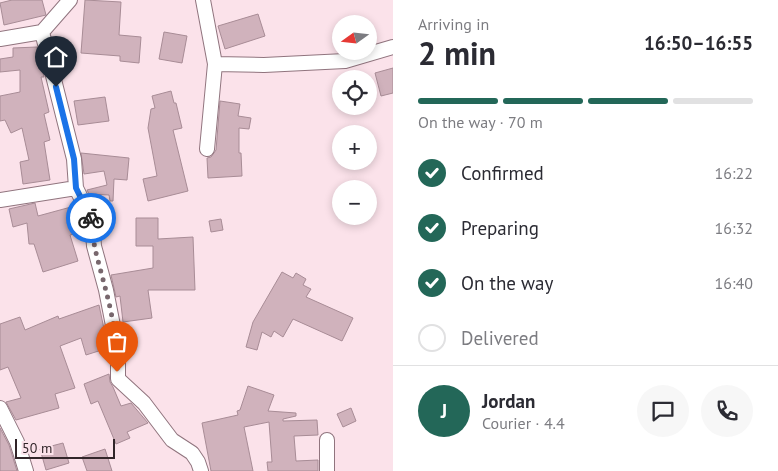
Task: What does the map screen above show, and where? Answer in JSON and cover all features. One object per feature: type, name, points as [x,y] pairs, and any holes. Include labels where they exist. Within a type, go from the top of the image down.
[{"type":"street","points":[[0,39],[42,32],[70,0]]},
{"type":"street","points":[[203,0],[215,64],[207,149]]},
{"type":"street","points":[[42,32],[74,159],[76,188],[92,220],[94,246],[106,290],[118,351],[118,379],[144,403],[172,440],[192,453],[201,471]]},
{"type":"street","points":[[215,64],[264,65],[345,61],[393,47]]},
{"type":"street","points":[[0,200],[76,188]]},
{"type":"street","points":[[0,408],[17,442],[26,471]]},
{"type":"street","points":[[327,440],[327,471]]},
{"type":"building","points":[[12,0],[42,0],[46,15],[4,25],[0,3]]},
{"type":"building","points":[[85,0],[121,2],[119,35],[141,37],[139,63],[120,61],[120,56],[81,53]]},
{"type":"building","points":[[258,14],[265,36],[225,49],[218,26]]},
{"type":"building","points":[[164,32],[187,36],[182,63],[159,59]]},
{"type":"building","points":[[37,47],[44,77],[41,77],[49,112],[44,114],[50,140],[44,142],[50,180],[23,184],[20,162],[29,160],[22,128],[11,133],[5,120],[0,121],[0,96],[20,92],[20,70],[0,72],[0,59],[13,57],[13,48]]},
{"type":"building","points":[[393,68],[393,93],[381,96],[377,72]]},
{"type":"building","points":[[171,91],[182,128],[173,130],[188,191],[148,201],[143,179],[157,176],[148,128],[151,109],[155,108],[152,96]]},
{"type":"building","points":[[105,97],[109,121],[78,125],[74,101]]},
{"type":"building","points":[[220,101],[240,104],[238,116],[251,118],[249,129],[239,128],[239,153],[241,153],[242,176],[208,178],[207,158],[211,157],[216,150]]},
{"type":"building","points":[[81,153],[129,158],[127,180],[114,179],[113,201],[110,201],[109,195],[89,194],[87,190],[107,185],[104,171],[84,174]]},
{"type":"building","points":[[35,203],[38,216],[71,207],[78,233],[70,235],[78,261],[43,272],[34,244],[29,244],[27,223],[13,227],[9,209]]},
{"type":"building","points":[[136,218],[158,218],[158,239],[193,237],[195,290],[148,290],[152,318],[123,322],[120,296],[116,297],[111,275],[153,268],[153,246],[136,246]]},
{"type":"building","points":[[221,219],[223,230],[211,232],[209,221]]},
{"type":"building","points":[[282,272],[293,278],[296,273],[306,279],[303,285],[311,289],[306,297],[353,318],[342,341],[293,319],[283,337],[274,331],[271,337],[262,332],[257,350],[246,347],[253,322]]},
{"type":"building","points":[[99,305],[108,348],[86,355],[81,338],[60,346],[75,388],[55,394],[59,408],[16,420],[6,402],[21,398],[8,367],[0,370],[0,324],[20,317],[25,330],[58,316],[59,319]]},
{"type":"building","points":[[109,374],[110,382],[121,406],[131,403],[148,423],[127,432],[130,438],[116,444],[98,401],[91,404],[84,384]]},
{"type":"building","points":[[248,386],[274,395],[268,411],[296,413],[296,416],[283,419],[283,421],[317,420],[318,435],[294,436],[296,461],[318,460],[318,471],[268,471],[267,462],[272,462],[269,422],[244,427],[253,471],[211,471],[202,423],[238,415],[237,411],[240,410]]},
{"type":"building","points":[[351,408],[356,421],[343,427],[337,414]]},
{"type":"building","points":[[0,428],[9,445],[17,471],[0,471]]},
{"type":"building","points":[[63,443],[69,463],[46,470],[40,449]]},
{"type":"building","points":[[105,449],[112,471],[87,471],[82,457]]},
{"type":"way so far","points":[[91,218],[94,246],[106,290],[118,351],[117,372]]},
{"type":"route","points":[[56,87],[74,159],[76,188],[91,218]]}]
